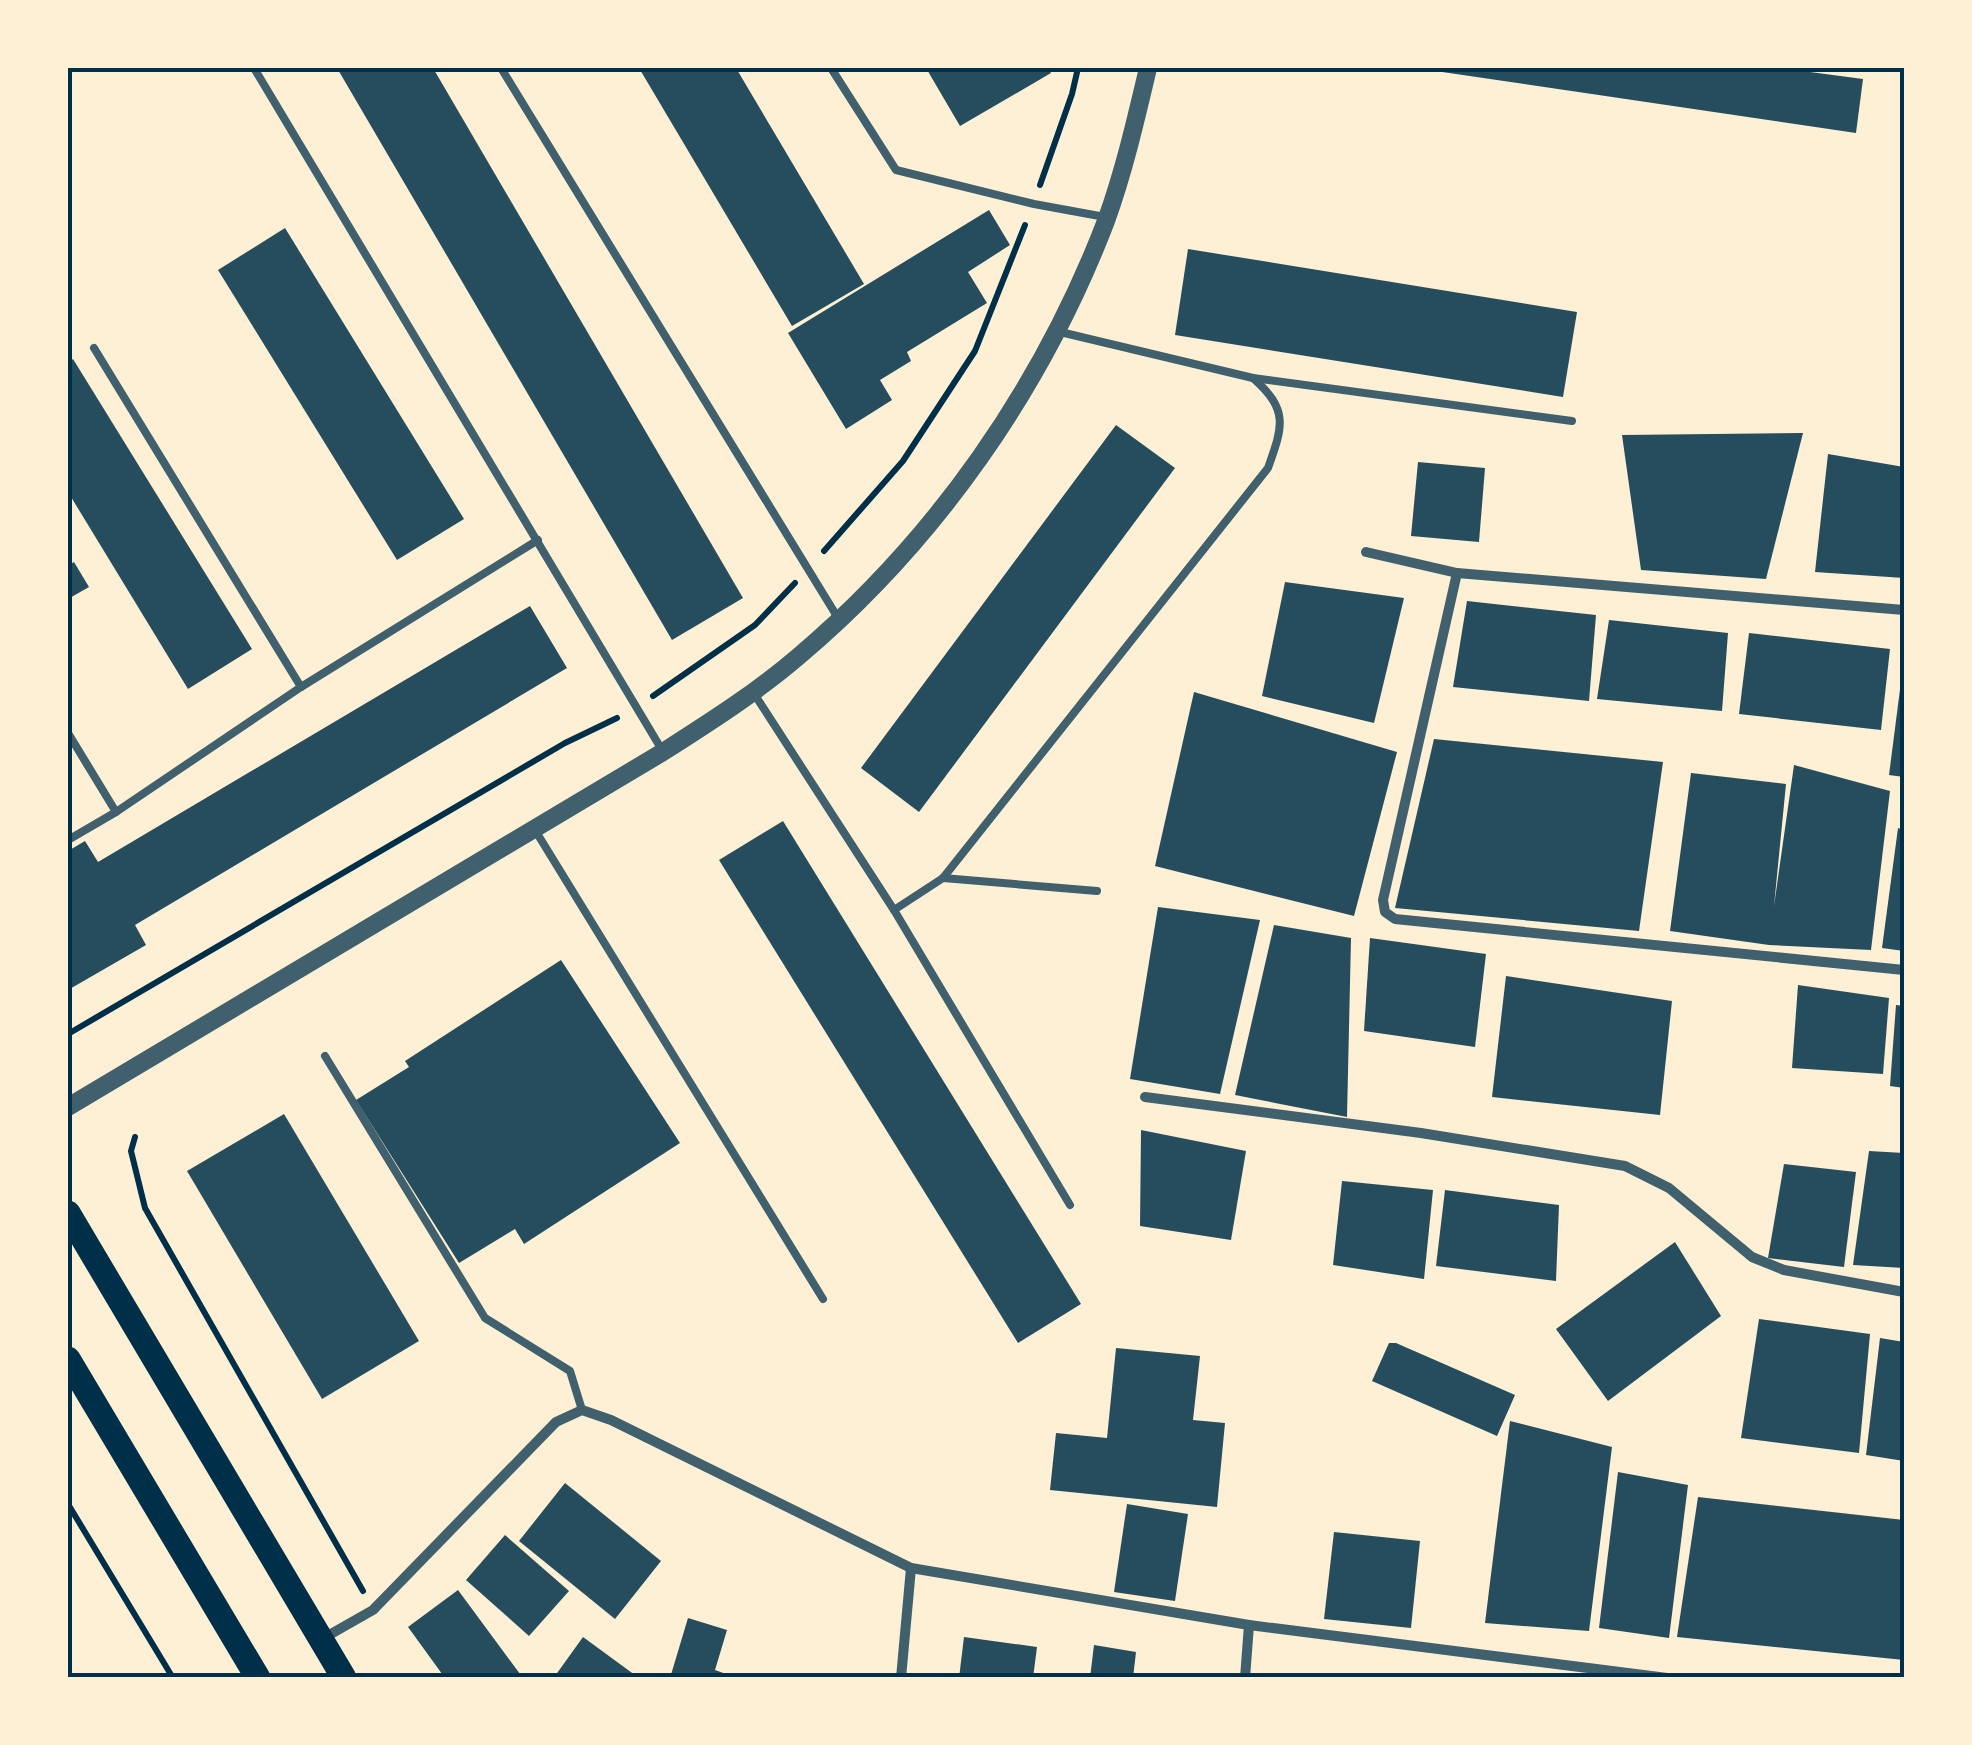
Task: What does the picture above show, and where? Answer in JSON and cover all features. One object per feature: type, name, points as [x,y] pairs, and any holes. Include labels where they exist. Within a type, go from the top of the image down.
[{"type":"main road","points":[[68,1213],[344,1678]]},
{"type":"main road","points":[[68,1359],[258,1678]]},
{"type":"street","points":[[68,1107],[664,752],[753,692],[839,621],[903,558],[958,487],[1010,410],[1055,330],[1107,218],[1148,68]]},
{"type":"street","points":[[1366,552],[1457,573],[1904,610]]},
{"type":"street","points":[[1457,573],[1383,900],[1385,912],[1395,919],[1904,970]]},
{"type":"street","points":[[1145,1096],[1420,1133],[1625,1166],[1669,1188],[1752,1258],[1784,1270],[1904,1292]]},
{"type":"street","points":[[321,1640],[374,1610],[556,1422],[582,1410],[611,1420],[910,1568],[1249,1625],[1667,1678]]},
{"type":"street","points":[[901,1678],[910,1568]]},
{"type":"street","points":[[1245,1678],[1249,1625]]},
{"type":"lane","points":[[254,68],[664,752]]},
{"type":"lane","points":[[500,68],[839,621]]},
{"type":"lane","points":[[831,68],[896,170],[1107,218]]},
{"type":"lane","points":[[1055,330],[1252,378],[1572,421]]},
{"type":"lane","points":[[94,348],[301,687]]},
{"type":"lane","points":[[894,910],[942,878],[1268,468],[1281,430],[1274,397],[1252,378]]},
{"type":"lane","points":[[68,840],[301,687],[538,540]]},
{"type":"lane","points":[[753,692],[894,910],[1070,1205]]},
{"type":"lane","points":[[68,733],[116,812]]},
{"type":"lane","points":[[535,830],[823,1299]]},
{"type":"lane","points":[[942,878],[1097,892]]},
{"type":"lane","points":[[325,1056],[485,1318],[570,1371],[582,1410]]},
{"type":"path","points":[[68,1034],[565,743],[636,709],[755,625],[903,461],[975,351],[1034,204],[1078,68]]},
{"type":"path","points":[[135,1138],[131,1151],[145,1208],[374,1610]]},
{"type":"path","points":[[68,1504],[173,1678]]},
{"type":"building","points":[[337,68],[433,68],[743,598],[672,640]]},
{"type":"building","points":[[639,68],[736,68],[864,284],[792,326]]},
{"type":"building","points":[[926,68],[1048,68],[1051,73],[960,126]]},
{"type":"building","points":[[1415,68],[1780,68],[1863,79],[1856,133]]},
{"type":"building","points":[[989,210],[1010,245],[968,272],[987,303],[907,352],[911,361],[880,380],[892,400],[846,429],[788,333]]},
{"type":"building","points":[[285,228],[464,519],[397,560],[218,270]]},
{"type":"building","points":[[1188,249],[1577,312],[1563,397],[1175,335]]},
{"type":"building","points":[[73,359],[252,649],[188,689],[68,492],[68,363]]},
{"type":"building","points":[[1116,425],[1175,468],[919,812],[861,768]]},
{"type":"building","points":[[1803,433],[1766,579],[1641,570],[1622,435]]},
{"type":"building","points":[[1828,454],[1904,467],[1904,578],[1815,572]]},
{"type":"building","points":[[1418,462],[1485,468],[1479,542],[1411,536]]},
{"type":"building","points":[[74,562],[89,587],[68,599],[68,566]]},
{"type":"building","points":[[1285,582],[1404,598],[1374,723],[1262,696]]},
{"type":"building","points":[[1467,601],[1596,615],[1589,701],[1453,687]]},
{"type":"building","points":[[530,606],[567,668],[135,925],[146,945],[68,990],[68,851],[85,841],[98,862]]},
{"type":"building","points":[[1609,620],[1728,633],[1722,711],[1597,699]]},
{"type":"building","points":[[1749,633],[1890,649],[1881,730],[1739,714]]},
{"type":"building","points":[[1904,674],[1904,777],[1889,775]]},
{"type":"building","points":[[1194,692],[1397,752],[1354,916],[1155,866]]},
{"type":"building","points":[[1434,739],[1663,762],[1639,931],[1395,908]]},
{"type":"building","points":[[1794,765],[1890,791],[1871,950],[1769,945],[1670,931],[1691,773],[1786,784],[1774,906]]},
{"type":"building","points":[[783,821],[1081,1304],[1018,1343],[719,860]]},
{"type":"building","points":[[1898,828],[1904,830],[1904,951],[1882,948]]},
{"type":"building","points":[[1158,907],[1260,920],[1220,1094],[1130,1079]]},
{"type":"building","points":[[1274,925],[1351,938],[1347,1117],[1235,1095]]},
{"type":"building","points":[[1370,938],[1486,954],[1475,1047],[1364,1031]]},
{"type":"building","points":[[561,960],[680,1143],[524,1244],[515,1229],[459,1263],[356,1100],[409,1067],[405,1061]]},
{"type":"building","points":[[1506,976],[1672,1001],[1660,1115],[1492,1097]]},
{"type":"building","points":[[1798,985],[1889,998],[1883,1074],[1792,1068]]},
{"type":"building","points":[[1896,1005],[1904,1006],[1904,1088],[1890,1086]]},
{"type":"building","points":[[284,1114],[419,1341],[322,1399],[187,1171]]},
{"type":"building","points":[[1141,1130],[1246,1151],[1231,1240],[1140,1226]]},
{"type":"building","points":[[1869,1151],[1904,1153],[1904,1268],[1853,1265]]},
{"type":"building","points":[[1784,1164],[1856,1172],[1844,1267],[1768,1258]]},
{"type":"building","points":[[1342,1181],[1433,1190],[1424,1279],[1333,1265]]},
{"type":"building","points":[[1445,1190],[1559,1205],[1556,1281],[1436,1266]]},
{"type":"building","points":[[1675,1242],[1721,1316],[1608,1401],[1556,1329]]},
{"type":"building","points":[[1759,1319],[1870,1334],[1859,1453],[1741,1438]]},
{"type":"building","points":[[1880,1338],[1904,1342],[1904,1461],[1866,1455]]},
{"type":"building","points":[[1389,1343],[1515,1395],[1497,1436],[1372,1381]]},
{"type":"building","points":[[1116,1348],[1200,1356],[1193,1420],[1225,1423],[1217,1507],[1050,1490],[1056,1433],[1107,1438]]},
{"type":"building","points":[[1510,1421],[1612,1447],[1589,1631],[1485,1623]]},
{"type":"building","points":[[1618,1472],[1688,1485],[1669,1638],[1599,1628]]},
{"type":"building","points":[[565,1483],[661,1561],[615,1619],[519,1541]]},
{"type":"building","points":[[1698,1497],[1904,1520],[1904,1660],[1677,1637]]},
{"type":"building","points":[[1127,1504],[1188,1514],[1175,1601],[1114,1592]]},
{"type":"building","points":[[1334,1532],[1420,1541],[1411,1628],[1324,1619]]},
{"type":"building","points":[[505,1535],[569,1591],[529,1636],[466,1580]]},
{"type":"building","points":[[458,1590],[523,1678],[445,1678],[408,1627]]},
{"type":"building","points":[[688,1618],[727,1630],[715,1670],[737,1678],[670,1678]]},
{"type":"building","points":[[583,1637],[639,1678],[555,1676]]},
{"type":"building","points":[[964,1637],[1037,1647],[1033,1678],[959,1678]]},
{"type":"building","points":[[1094,1645],[1136,1652],[1133,1678],[1090,1678]]}]
